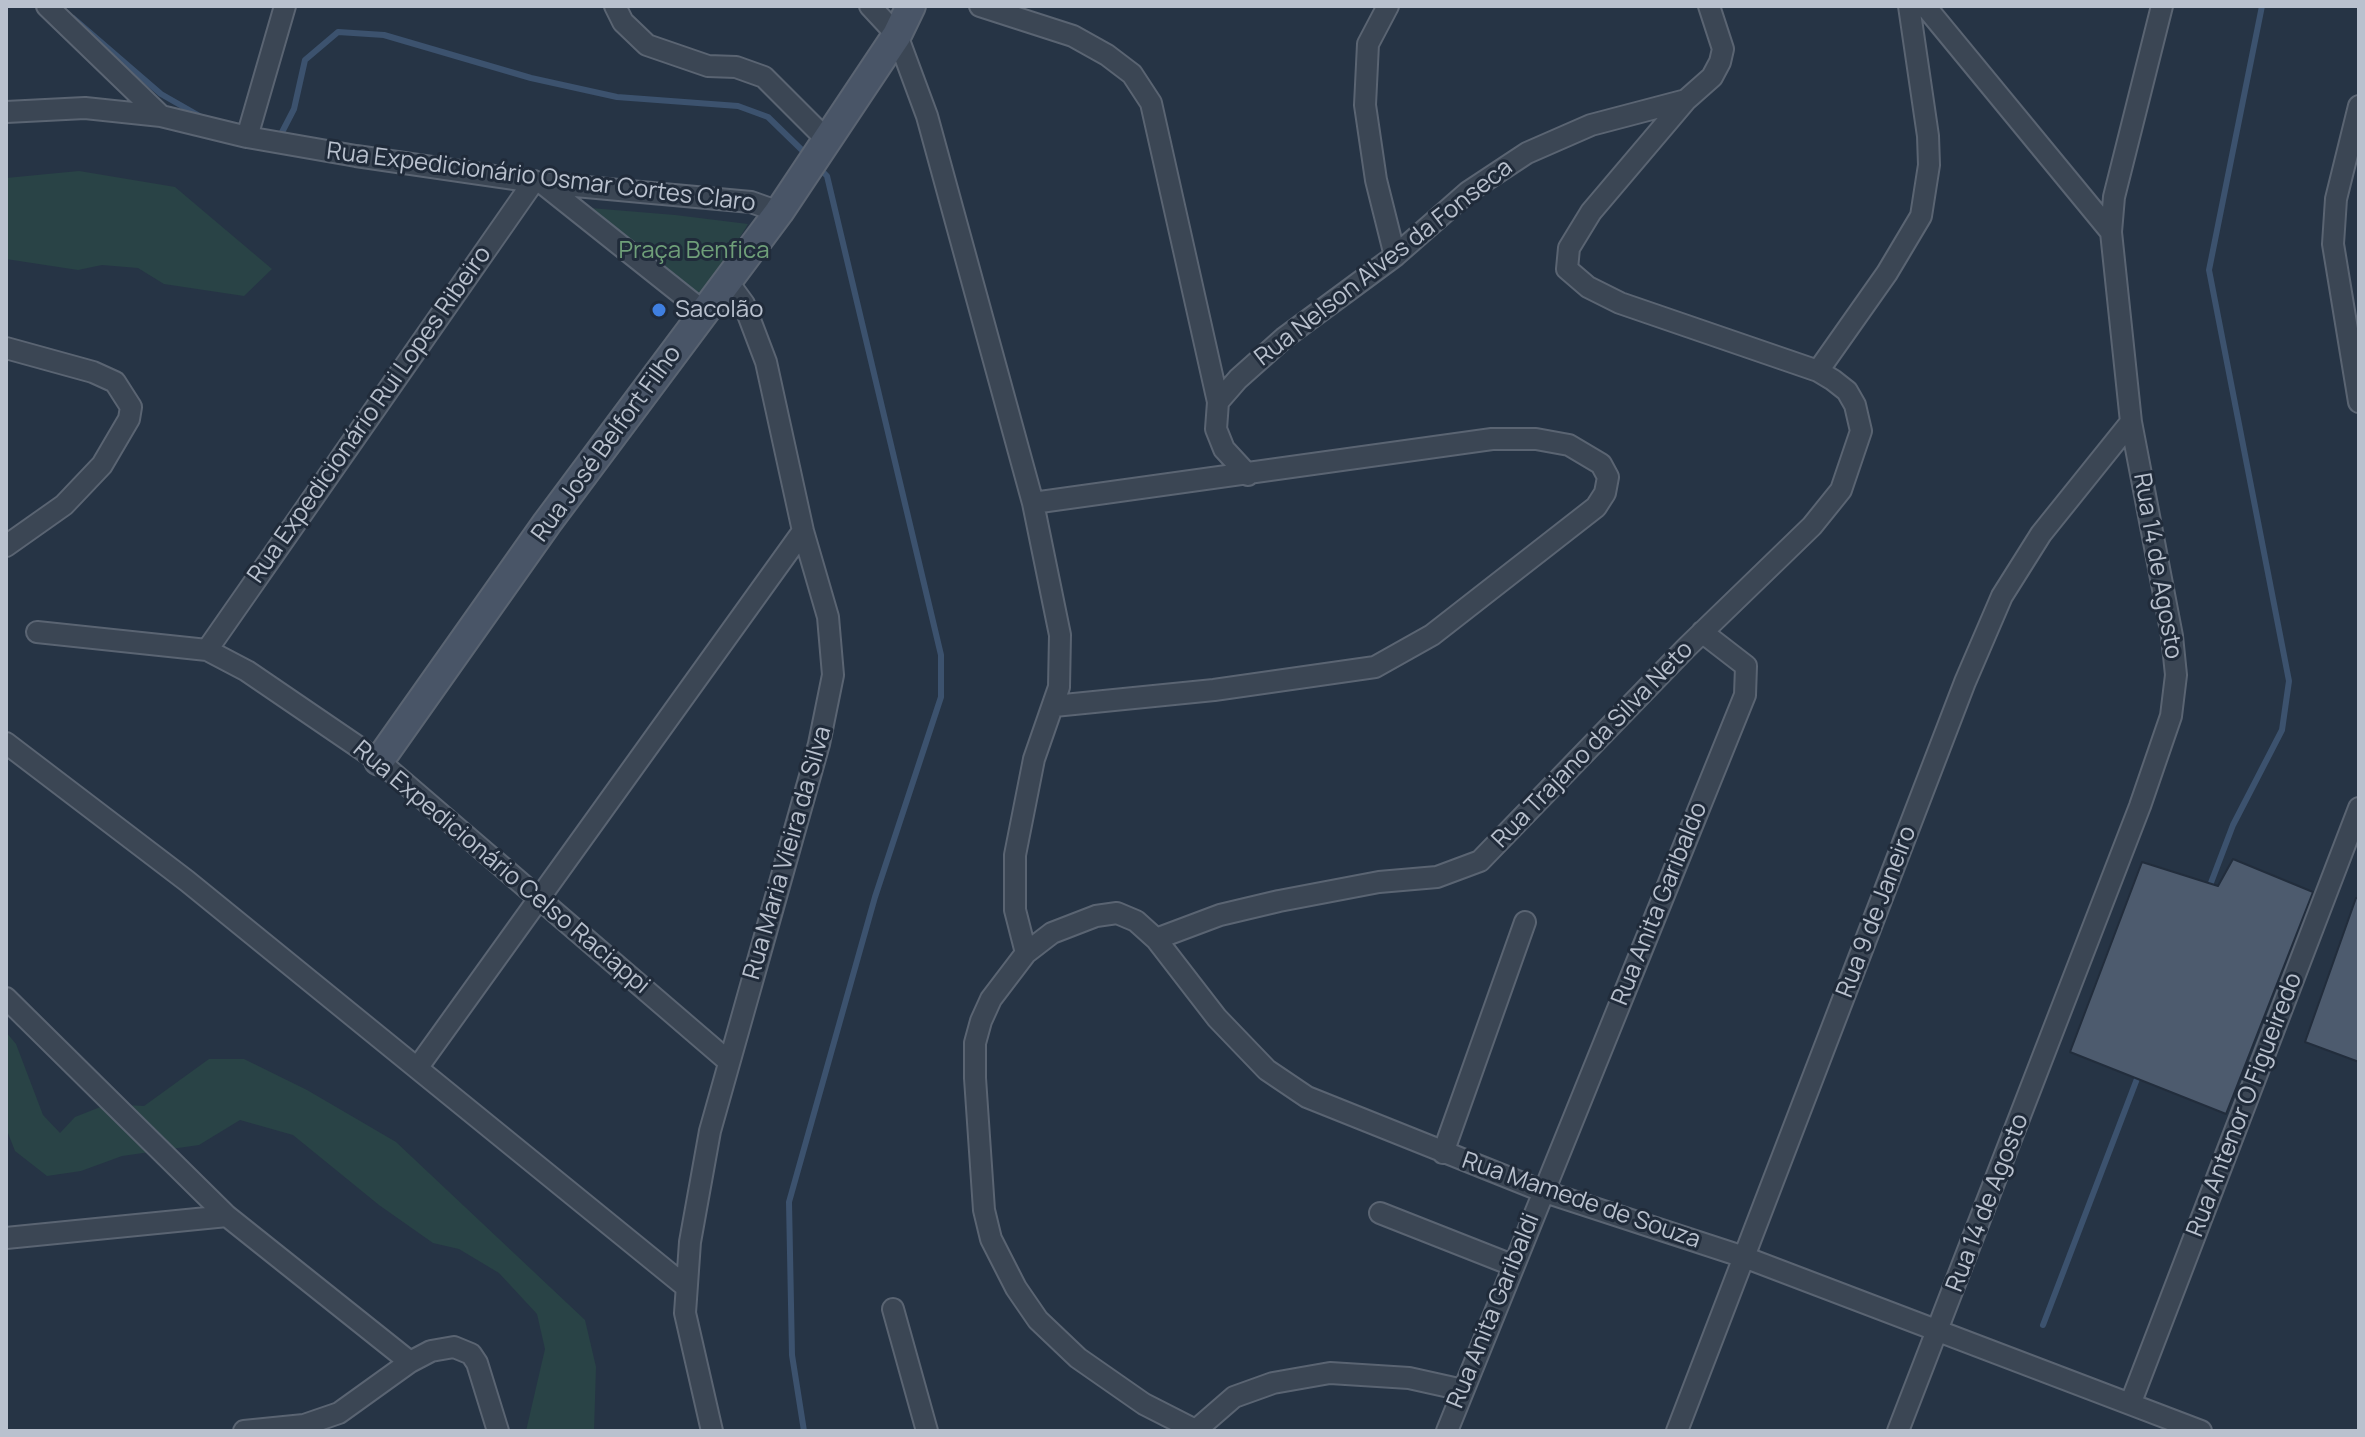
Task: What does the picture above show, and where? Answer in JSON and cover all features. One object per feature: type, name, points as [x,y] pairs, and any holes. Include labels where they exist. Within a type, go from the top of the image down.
[{"type":"street","points":[[47,6],[161,116]]},
{"type":"street","points":[[248,132],[285,6]]},
{"type":"street","points":[[615,6],[623,22],[647,45],[708,66],[736,67],[764,77],[827,140]]},
{"type":"street","points":[[870,6],[897,35],[927,116],[1033,503],[1060,635],[1061,665],[1054,706],[1034,759],[1015,855],[1015,910],[1026,953],[991,999],[975,1043],[976,1131],[984,1210],[991,1239],[1016,1288],[1038,1320],[1078,1358],[1144,1404],[1196,1430],[1234,1397],[1273,1383],[1330,1373],[1409,1378],[1463,1390]]},
{"type":"street","name":"Rua José Belfort Filho","points":[[379,761],[547,523],[779,212],[897,35],[911,6]]},
{"type":"street","points":[[980,6],[1073,36],[1107,55],[1132,74],[1151,103],[1218,402],[1216,429],[1224,449],[1248,475]]},
{"type":"street","points":[[1388,6],[1368,44],[1365,105],[1376,180],[1395,256]]},
{"type":"street","points":[[1709,6],[1723,49],[1712,77],[1686,100],[1591,212],[1569,248],[1567,269],[1588,287],[1620,303],[1818,371],[1887,273],[1921,216],[1928,174],[1928,136],[1909,6]]},
{"type":"street","points":[[1925,6],[2111,232]]},
{"type":"street","name":"Rua 14 de Agosto","points":[[1898,1431],[2140,806],[2171,716],[2176,675],[2172,636],[2131,422],[2111,232],[2114,197],[2162,6]]},
{"type":"street","name":"Rua Nelson Alves da Fonseca","points":[[1218,402],[1275,346],[1395,256],[1468,192],[1527,153],[1591,125],[1686,100]]},
{"type":"street","name":"Rua Expedicionário Osmar Cortes Claro","points":[[6,112],[85,108],[161,116],[538,182],[751,202],[779,212]]},
{"type":"street","points":[[2358,113],[2336,199],[2333,244],[2359,402]]},
{"type":"street","points":[[538,182],[704,312]]},
{"type":"street","name":"Rua Expedicionário Rui Lopes Ribeiro","points":[[207,650],[538,182]]},
{"type":"street","name":"Rua Maria Vieira da Silva","points":[[712,1431],[685,1313],[685,1286],[710,1131],[819,744],[833,675],[828,617],[803,531],[766,362],[744,304],[728,282]]},
{"type":"street","points":[[6,348],[93,372],[115,382],[131,407],[129,419],[102,465],[64,505],[6,546]]},
{"type":"street","name":"Rua Trajano da Silva Neto","points":[[1156,939],[1220,915],[1379,882],[1437,877],[1480,861],[1702,632],[1795,544],[1841,490],[1861,431],[1860,416],[1847,391],[1818,371]]},
{"type":"street","name":"Rua 9 de Janeiro","points":[[1677,1431],[1965,682],[2002,596],[2041,534],[2131,422]]},
{"type":"street","points":[[1033,503],[1492,439],[1536,439],[1569,445],[1601,464],[1608,477],[1605,493],[1596,507],[1432,635],[1375,667],[1214,690],[1054,706]]},
{"type":"street","points":[[418,1067],[803,531]]},
{"type":"street","name":"Rua Expedicionário Celso Raciappi","points":[[37,632],[207,650],[247,671],[379,761],[728,1061]]},
{"type":"street","name":"Rua Anita Garibaldo","points":[[1542,1191],[1745,695],[1746,666],[1702,632]]},
{"type":"street","points":[[6,743],[187,881],[685,1286]]},
{"type":"street","name":"Rua Antenor O Figueiredo","points":[[2131,1402],[2359,808]]},
{"type":"street","name":"Rua Mamede de Souza","points":[[1026,953],[1052,933],[1075,923],[1117,913],[1136,921],[1156,939],[1217,1018],[1267,1070],[1307,1097],[1542,1191],[1744,1257],[2201,1431]]},
{"type":"street","points":[[1443,1153],[1525,922]]},
{"type":"street","points":[[6,998],[227,1216],[410,1362]]},
{"type":"street","name":"Rua Anita Garibaldi","points":[[1447,1431],[1542,1191]]},
{"type":"street","points":[[1380,1213],[1512,1265]]},
{"type":"street","points":[[6,1238],[227,1216]]},
{"type":"street","points":[[893,1309],[927,1431]]},
{"type":"street","points":[[244,1431],[304,1425],[339,1413],[410,1362],[442,1348],[454,1347],[471,1354],[498,1431]]},
{"type":"green space","points":[[79,171],[175,187],[272,269],[244,296],[164,284],[138,268],[102,265],[78,270],[6,259],[6,178]]},
{"type":"green space","name":"Praça Benfica","points":[[578,207],[675,215],[748,224],[703,298]]},
{"type":"green space","points":[[6,1032],[16,1044],[43,1115],[60,1133],[75,1117],[108,1104],[144,1106],[209,1059],[244,1059],[307,1090],[396,1142],[585,1320],[596,1367],[594,1431],[526,1431],[545,1349],[537,1314],[499,1273],[459,1249],[433,1243],[379,1205],[293,1135],[240,1120],[199,1145],[122,1156],[81,1171],[47,1176],[15,1151],[6,1128]]},
{"type":"building","points":[[2233,859],[2313,892],[2226,1114],[2070,1052],[2142,862],[2218,886]]},
{"type":"building","points":[[2356,898],[2359,898],[2359,1062],[2305,1042]]},
{"type":"waterway","points":[[2209,888],[2233,825],[2282,730],[2289,681],[2209,270],[2262,6]]},
{"type":"waterway","points":[[73,18],[161,94],[203,118]]},
{"type":"waterway","points":[[279,138],[294,109],[305,60],[338,32],[384,35],[531,78],[617,97],[738,106],[768,117],[807,155]]},
{"type":"waterway","points":[[804,1431],[792,1355],[789,1202],[875,897],[941,697],[941,655],[827,176],[817,166]]},
{"type":"waterway","points":[[2043,1325],[2140,1071]]},
{"type":"place","name":"Sacolão","points":[[659,310]]}]
